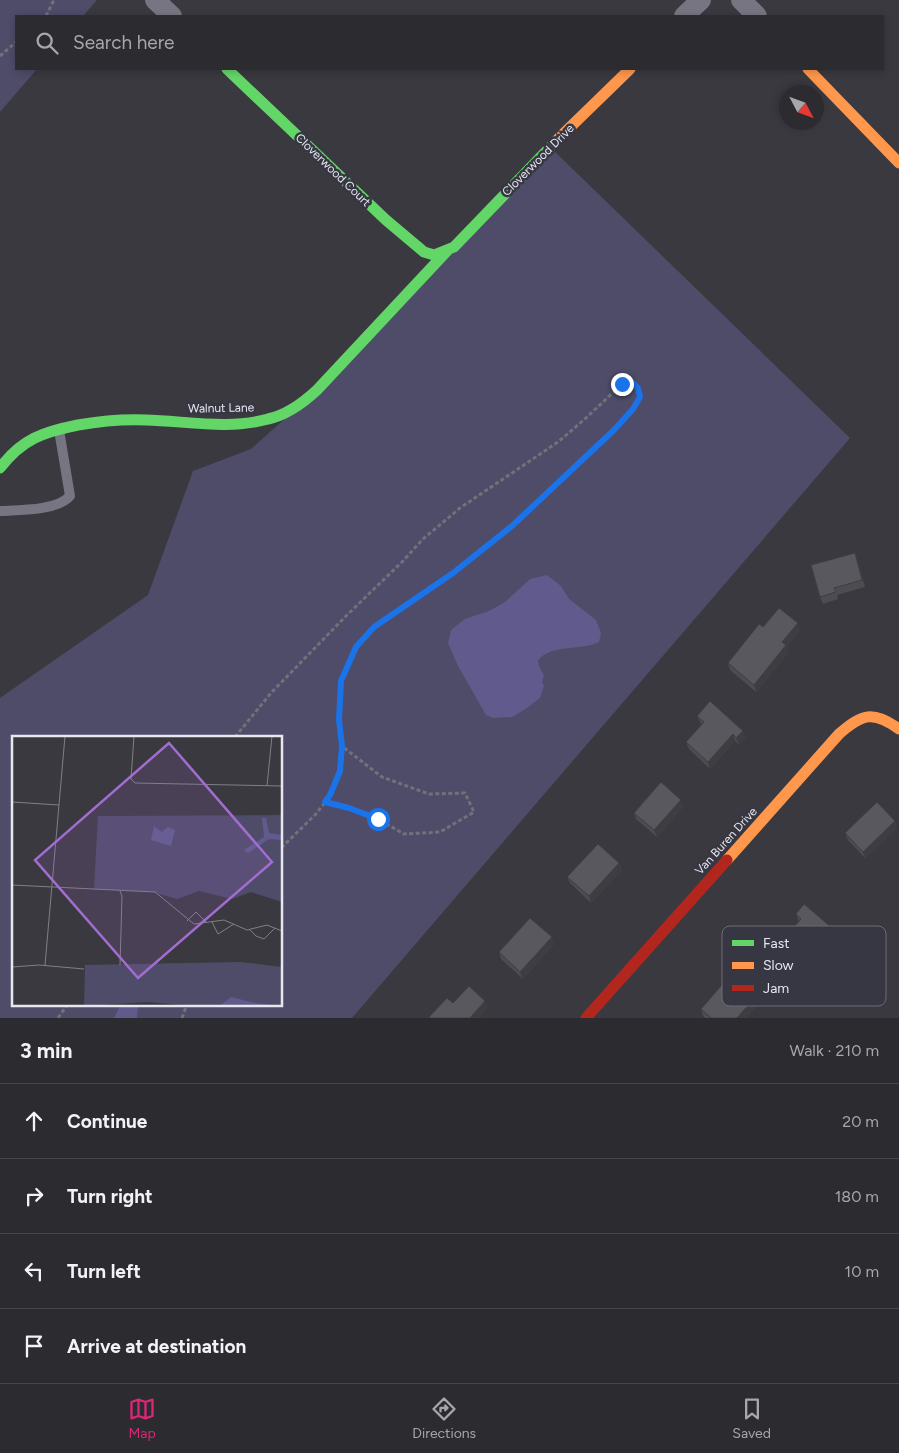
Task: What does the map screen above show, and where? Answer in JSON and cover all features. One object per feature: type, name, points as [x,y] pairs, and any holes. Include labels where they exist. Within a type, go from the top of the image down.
[{"type":"street","points":[[155,0],[171,15]]},
{"type":"street","points":[[685,15],[701,0]]},
{"type":"street","points":[[741,0],[756,15]]},
{"type":"street","name":"Cloverwood Court","points":[[228,70],[414,245],[424,252],[434,255],[447,251]]},
{"type":"street","name":"Cloverwood Drive","points":[[447,251],[454,247],[529,168],[629,70]]},
{"type":"street","points":[[809,70],[899,163]]},
{"type":"street","name":"Walnut Lane","points":[[0,468],[21,446],[32,438],[59,429],[108,420],[215,425],[262,421],[278,416],[299,405],[318,390],[447,251]]},
{"type":"street","name":"Van Buren Drive","points":[[586,1018],[839,734],[852,722],[863,716],[874,715],[888,720],[899,729]]},
{"type":"lane","points":[[0,511],[49,507],[66,501],[70,496],[59,429]]},
{"type":"path","points":[[46,15],[54,0]]},
{"type":"path","points":[[0,56],[15,43]]},
{"type":"path","points":[[236,736],[271,693],[402,562],[422,539],[460,508],[558,442],[622,384],[632,382],[638,388],[640,397],[633,409],[614,430],[512,526],[453,573],[374,627],[356,647],[341,681],[339,720],[342,746],[340,771],[325,802],[315,815],[282,847]]},
{"type":"path","points":[[325,802],[349,808],[378,819],[404,834],[440,832],[474,812],[465,793],[429,794],[382,778],[342,746]]},
{"type":"path","points":[[58,1018],[67,1006]]},
{"type":"path","points":[[182,1018],[186,1006]]},
{"type":"shaded area","points":[[0,0],[97,0],[84,15],[15,15],[15,70],[36,70],[0,112]]},
{"type":"shaded area","points":[[550,147],[850,438],[352,1018],[0,1018],[0,698],[148,595],[193,471],[251,449],[317,390]]},
{"type":"shaded area","points":[[547,575],[561,586],[569,599],[596,620],[601,633],[599,642],[592,645],[549,652],[543,656],[538,661],[544,675],[542,682],[544,686],[540,698],[512,717],[493,718],[486,715],[458,666],[448,643],[451,630],[465,619],[489,611],[505,602],[530,579]]},
{"type":"shaded area","points":[[120,1006],[138,1006],[137,1018],[114,1018]]},
{"type":"building","points":[[855,553],[862,580],[834,588],[836,592],[820,597],[811,565]]},
{"type":"building","points":[[779,608],[798,623],[782,642],[786,645],[754,685],[728,663],[759,624],[763,627]]},
{"type":"building","points":[[710,701],[743,731],[736,738],[733,734],[708,762],[686,742],[704,722],[697,716]]},
{"type":"building","points":[[661,782],[681,800],[654,830],[634,813]]},
{"type":"building","points":[[877,802],[895,821],[863,852],[845,833]]},
{"type":"building","points":[[598,844],[619,863],[589,896],[567,877]]},
{"type":"building","points":[[804,904],[830,926],[795,926],[801,919],[796,914]]},
{"type":"building","points":[[530,918],[552,937],[520,972],[499,952]]},
{"type":"building","points":[[722,985],[722,1006],[748,1006],[737,1018],[711,1018],[701,1009]]},
{"type":"building","points":[[469,986],[485,1001],[470,1018],[429,1017],[447,998],[453,1003]]},
{"type":"traffic: fast","points":[[228,70],[386,220],[424,252],[434,255],[454,247],[559,138]]},
{"type":"traffic: fast","points":[[0,468],[17,450],[34,438],[78,425],[129,420],[238,424],[268,419],[288,411],[317,390],[447,251]]},
{"type":"traffic: slow","points":[[559,138],[629,70]]},
{"type":"traffic: slow","points":[[809,70],[899,163]]},
{"type":"traffic: slow","points":[[727,860],[847,727],[861,719],[875,717],[899,729]]},
{"type":"traffic: jam","points":[[586,1018],[727,860]]},
{"type":"route","points":[[378,819],[349,808],[325,802],[340,771],[342,746],[339,720],[341,681],[356,647],[374,627],[453,573],[512,526],[614,430],[633,409],[640,397],[638,388],[632,382],[622,384]]}]
